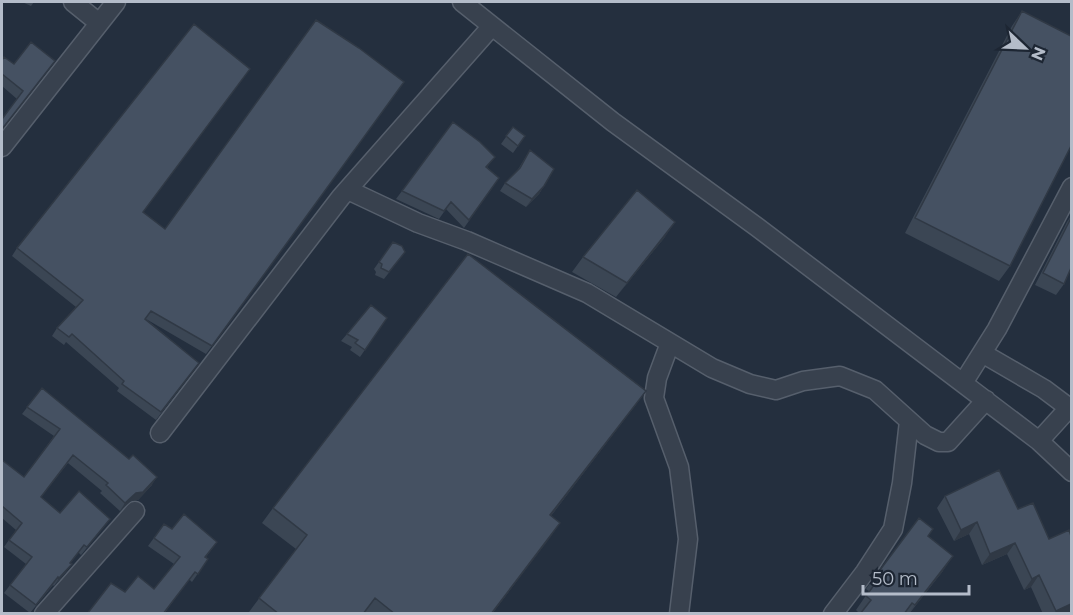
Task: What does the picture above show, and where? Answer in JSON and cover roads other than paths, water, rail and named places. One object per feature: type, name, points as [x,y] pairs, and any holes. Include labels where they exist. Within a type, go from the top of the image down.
[{"type":"street","points":[[73,2],[99,23]]},
{"type":"street","points":[[2,147],[116,2]]},
{"type":"street","points":[[464,2],[613,122],[757,227],[1039,441],[1071,472]]},
{"type":"street","points":[[160,433],[348,190],[492,26]]},
{"type":"street","points":[[963,383],[997,329],[1071,187]]},
{"type":"street","points":[[348,190],[418,224],[467,241],[586,293],[712,368],[750,384],[776,390],[802,381],[840,376],[875,390],[909,422],[925,435],[939,442],[948,442],[986,400]]},
{"type":"street","points":[[670,343],[657,378],[654,398],[679,467],[688,538],[679,614]]},
{"type":"street","points":[[982,352],[1044,389],[1070,409],[1039,441]]},
{"type":"street","points":[[833,614],[865,572],[893,529],[902,483],[909,422]]},
{"type":"street","points":[[44,614],[135,511]]}]
